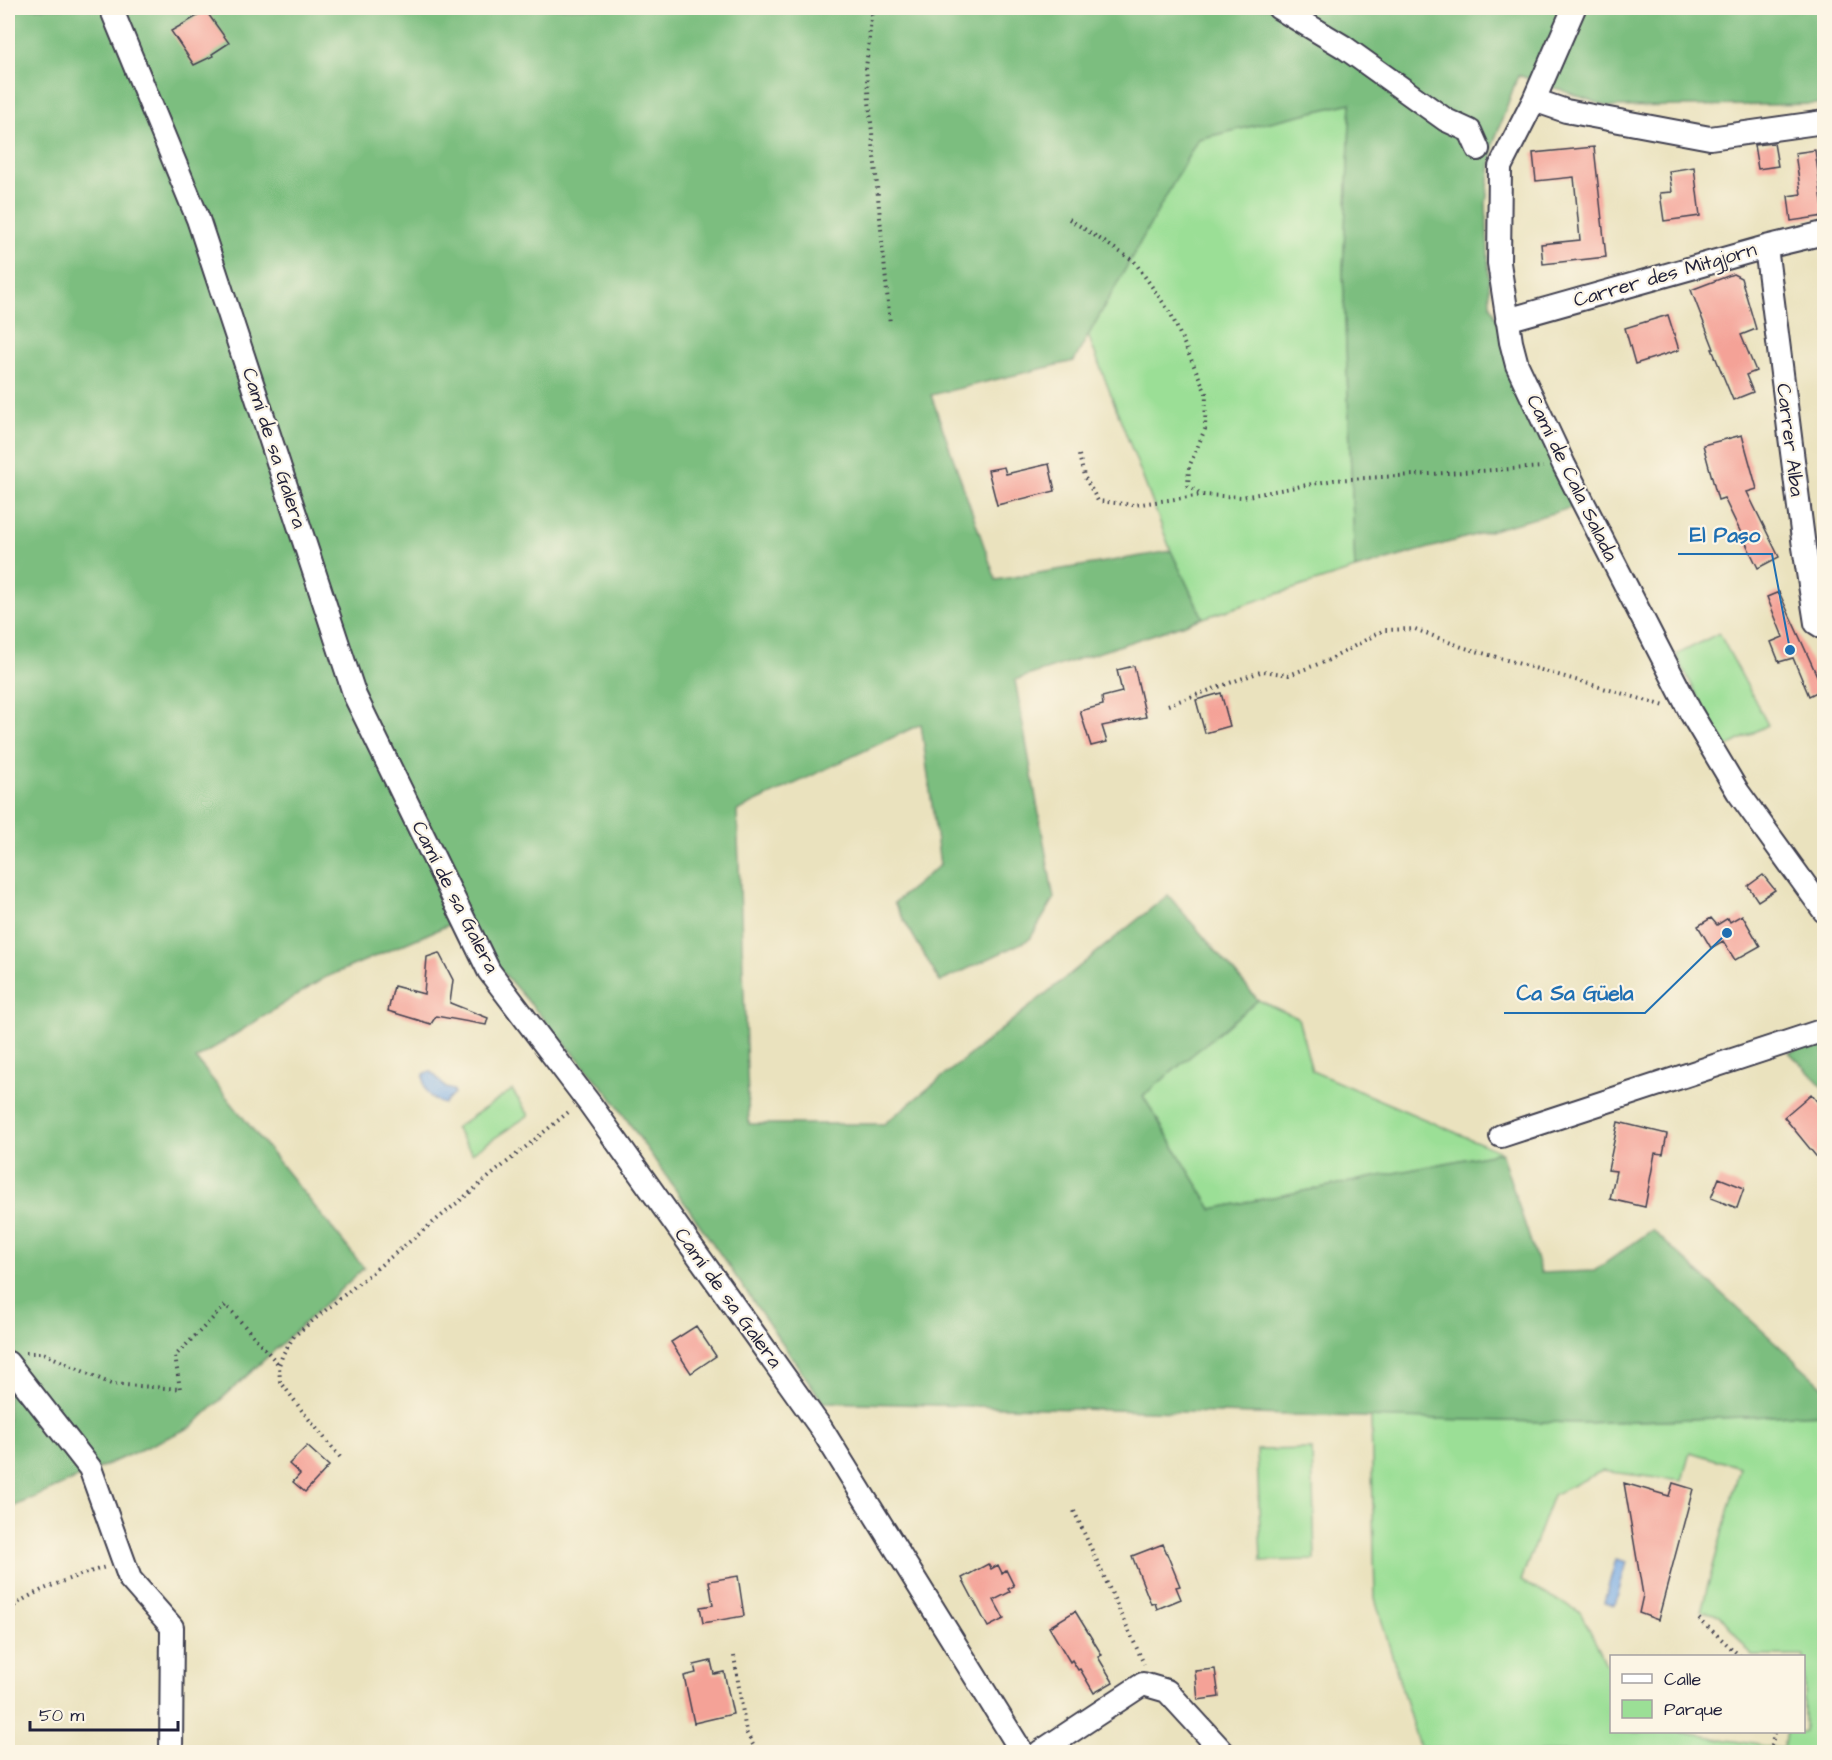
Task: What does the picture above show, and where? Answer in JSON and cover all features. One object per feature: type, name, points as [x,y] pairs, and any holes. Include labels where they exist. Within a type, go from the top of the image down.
[{"type":"street","name":"Camí de sa Galera","points":[[111,8],[198,219],[356,696],[489,971],[585,1098],[821,1428],[1022,1752]]},
{"type":"street","points":[[1279,8],[1344,47],[1446,120],[1463,142],[1478,149],[1500,167]]},
{"type":"street","name":"Camí de Cala Salada","points":[[1574,8],[1534,100],[1500,167],[1499,263],[1507,320],[1517,365],[1564,465],[1691,713],[1738,792],[1824,911]]},
{"type":"street","points":[[1534,100],[1566,111],[1710,138],[1824,122]]},
{"type":"street","name":"Carrer des Mitgjorn","points":[[1507,320],[1766,247],[1824,233]]},
{"type":"street","name":"Carrer Alba","points":[[1766,247],[1804,546],[1816,623],[1824,628]]},
{"type":"street","points":[[1501,1136],[1824,1030]]},
{"type":"street","points":[[13,1358],[90,1468],[130,1579],[172,1627],[171,1752]]},
{"type":"street","points":[[1040,1752],[1143,1684],[1167,1691],[1223,1752]]},
{"type":"path","points":[[872,8],[866,69],[890,324]]},
{"type":"path","points":[[1069,219],[1134,261],[1171,314],[1206,393],[1205,429],[1189,467],[1188,486],[1203,495]]},
{"type":"path","points":[[1079,455],[1084,476],[1098,501],[1134,505],[1203,495],[1242,497],[1334,480],[1564,465]]},
{"type":"path","points":[[1167,705],[1263,671],[1289,675],[1329,660],[1384,630],[1415,629],[1462,647],[1691,713]]},
{"type":"path","points":[[340,1457],[280,1381],[279,1365],[294,1336],[585,1098]]},
{"type":"path","points":[[13,1358],[43,1353],[111,1384],[180,1389],[175,1356],[226,1305],[279,1365]]},
{"type":"path","points":[[1074,1511],[1154,1687]]},
{"type":"path","points":[[8,1616],[12,1608],[31,1596],[78,1574],[124,1562]]},
{"type":"path","points":[[1699,1619],[1739,1655]]},
{"type":"path","points":[[734,1656],[746,1732],[757,1752]]},
{"type":"path","points":[[1771,1752],[1774,1733]]},
{"type":"green space","points":[[8,8],[1824,8],[1824,104],[1609,107],[1518,75],[1494,142],[1486,203],[1490,303],[1574,507],[1355,569],[1343,271],[1351,103],[1198,139],[1074,361],[931,395],[996,580],[1171,551],[1203,618],[1015,680],[1054,899],[1030,939],[940,982],[894,903],[940,865],[921,724],[737,811],[749,1124],[884,1124],[1168,895],[1258,1000],[1143,1096],[1212,1209],[1501,1152],[1541,1273],[1594,1271],[1652,1230],[1824,1387],[1824,1414],[1582,1423],[823,1402],[609,1094],[458,921],[324,978],[196,1059],[364,1268],[191,1427],[8,1509]]},
{"type":"green space","points":[[1351,103],[1343,271],[1355,569],[1203,618],[1171,551],[1088,335],[1198,139]]},
{"type":"green space","points":[[1719,633],[1768,725],[1725,748],[1676,655]]},
{"type":"green space","points":[[1258,1000],[1298,1018],[1312,1071],[1501,1152],[1212,1209],[1143,1096]]},
{"type":"green space","points":[[1824,1040],[1824,1088],[1789,1052]]},
{"type":"green space","points":[[512,1090],[529,1115],[472,1153],[455,1128]]},
{"type":"green space","points":[[1824,1414],[1824,1752],[1489,1752],[1419,1747],[1375,1598],[1371,1417],[1582,1423]],"holes":[[[1690,1452],[1740,1467],[1701,1611],[1720,1615],[1751,1655],[1805,1655],[1805,1733],[1786,1733],[1783,1749],[1685,1733],[1610,1733],[1610,1671],[1580,1612],[1521,1581],[1553,1495],[1602,1471],[1682,1481]]]},
{"type":"green space","points":[[1312,1449],[1315,1560],[1261,1561],[1257,1450]]},
{"type":"water","points":[[432,1072],[446,1088],[454,1090],[454,1094],[444,1104],[434,1100],[425,1089],[424,1074]]},
{"type":"water","points":[[1616,1559],[1627,1562],[1615,1605],[1604,1602]]},
{"type":"building","points":[[206,11],[229,43],[212,54],[213,56],[194,65],[171,31]]},
{"type":"building","points":[[1774,143],[1778,166],[1758,169],[1754,145]]},
{"type":"building","points":[[1594,147],[1606,257],[1543,264],[1541,244],[1580,240],[1574,177],[1536,181],[1533,153]]},
{"type":"building","points":[[1815,150],[1824,216],[1791,221],[1788,196],[1801,194],[1795,153]]},
{"type":"building","points":[[1694,167],[1700,216],[1664,221],[1660,193],[1672,192],[1669,171]]},
{"type":"building","points":[[1733,274],[1741,278],[1756,329],[1741,335],[1756,371],[1746,375],[1753,392],[1733,400],[1691,290]]},
{"type":"building","points":[[1668,315],[1679,350],[1635,364],[1625,328]]},
{"type":"building","points":[[1742,435],[1757,489],[1747,492],[1779,557],[1758,568],[1724,498],[1718,500],[1703,445]]},
{"type":"building","points":[[1049,464],[1055,491],[997,505],[988,470],[1004,467],[1006,474]]},
{"type":"building","points":[[1779,592],[1823,689],[1809,696],[1793,658],[1779,662],[1771,642],[1783,637],[1767,597]]},
{"type":"building","points":[[1134,666],[1146,717],[1102,726],[1107,742],[1091,746],[1080,711],[1103,705],[1102,697],[1122,692],[1117,670]]},
{"type":"building","points":[[1221,693],[1230,726],[1205,733],[1196,700]]},
{"type":"building","points":[[1763,875],[1775,890],[1758,901],[1748,886]]},
{"type":"building","points":[[1742,915],[1760,946],[1735,960],[1723,941],[1711,948],[1698,926],[1711,918],[1717,925],[1728,918],[1730,922]]},
{"type":"building","points":[[439,953],[453,980],[450,1003],[488,1018],[486,1025],[436,1016],[431,1024],[388,1011],[394,986],[424,994],[427,957]]},
{"type":"building","points":[[1811,1094],[1824,1110],[1824,1166],[1784,1117]]},
{"type":"building","points":[[1618,1122],[1667,1134],[1663,1154],[1655,1153],[1645,1207],[1610,1199],[1616,1171],[1608,1170]]},
{"type":"building","points":[[1719,1178],[1744,1188],[1737,1208],[1711,1198]]},
{"type":"building","points":[[696,1326],[716,1356],[691,1373],[671,1342]]},
{"type":"building","points":[[307,1446],[329,1466],[305,1492],[293,1482],[300,1474],[289,1464]]},
{"type":"building","points":[[1624,1483],[1669,1496],[1673,1483],[1693,1489],[1658,1620],[1639,1613],[1643,1595]]},
{"type":"building","points":[[1163,1544],[1180,1586],[1176,1587],[1181,1599],[1157,1609],[1155,1603],[1151,1604],[1132,1556]]},
{"type":"building","points":[[988,1564],[991,1569],[998,1565],[1002,1573],[1006,1570],[1014,1586],[1008,1589],[1010,1592],[994,1600],[1004,1619],[988,1627],[962,1578]]},
{"type":"building","points":[[738,1576],[744,1616],[703,1623],[700,1607],[713,1605],[709,1581]]},
{"type":"building","points":[[1075,1611],[1102,1655],[1098,1657],[1113,1682],[1094,1693],[1080,1669],[1078,1670],[1072,1660],[1070,1662],[1049,1627]]},
{"type":"building","points":[[711,1661],[714,1674],[724,1672],[733,1714],[694,1723],[684,1676],[696,1673],[694,1665]]},
{"type":"building","points":[[1215,1669],[1219,1697],[1198,1700],[1195,1671]]},
{"type":"place","name":"El Paso","points":[[1790,650]]},
{"type":"place","name":"Ca Sa Güela","points":[[1727,933]]}]
